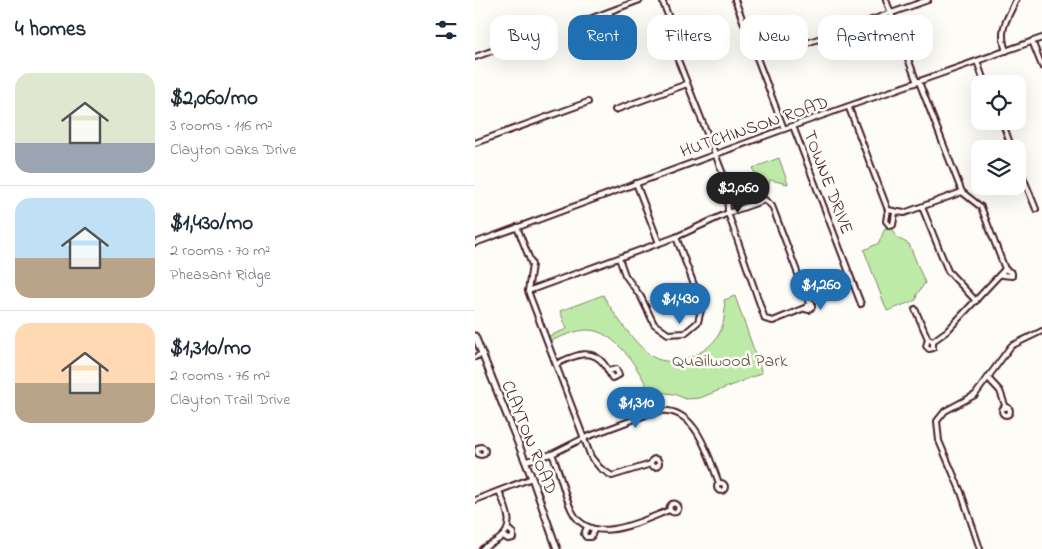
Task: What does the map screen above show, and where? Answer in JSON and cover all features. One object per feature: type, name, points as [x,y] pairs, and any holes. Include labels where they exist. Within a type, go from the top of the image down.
[{"type":"main road","name":"CLAYTON ROAD","points":[[475,336],[526,461],[557,549]]},
{"type":"street","points":[[601,15],[640,0]]},
{"type":"street","points":[[529,292],[676,237],[728,213],[767,201],[772,206],[808,301],[805,309],[773,321],[765,319],[728,213],[727,184],[674,50],[669,18],[662,0]]},
{"type":"street","points":[[735,0],[784,129]]},
{"type":"street","points":[[886,0],[916,80],[919,82],[962,192],[981,207],[1005,269],[1012,273],[1012,276],[1002,275]]},
{"type":"street","points":[[808,43],[928,0]]},
{"type":"street","points":[[1006,51],[1002,40],[1002,30],[1015,0]]},
{"type":"street","name":"HUTCHINSON ROAD","points":[[475,243],[784,129],[849,108],[1042,38]]},
{"type":"street","points":[[1032,41],[1042,66]]},
{"type":"street","points":[[475,57],[490,52]]},
{"type":"street","points":[[977,61],[982,75]]},
{"type":"street","points":[[615,110],[687,84]]},
{"type":"street","points":[[475,143],[588,102]]},
{"type":"street","points":[[849,108],[888,210],[886,221],[890,226],[893,225],[894,213]]},
{"type":"street","name":"TOWNE DRIVE","points":[[793,126],[861,304]]},
{"type":"street","points":[[636,183],[659,243]]},
{"type":"street","points":[[1026,185],[1036,210]]},
{"type":"street","points":[[888,210],[894,213],[904,213],[962,192]]},
{"type":"street","points":[[922,207],[948,271],[976,301]]},
{"type":"street","points":[[517,227],[532,265],[529,292],[593,461],[612,476],[651,464]]},
{"type":"street","points":[[619,258],[625,275],[658,329],[674,335],[685,333],[698,322],[702,306],[676,237]]},
{"type":"street","points":[[915,308],[930,340],[947,331],[1002,275],[1005,269]]},
{"type":"street","points":[[980,549],[961,492],[939,441],[936,426],[942,414],[971,398],[1011,346],[1042,331]]},
{"type":"street","points":[[475,357],[482,354]]},
{"type":"street","points":[[556,364],[577,355],[587,354],[602,361],[608,371],[611,376],[617,378],[619,372],[616,369],[608,371]]},
{"type":"street","points":[[988,378],[1000,391],[1005,408]]},
{"type":"street","points":[[526,461],[551,454],[584,438],[654,412],[665,410],[685,418],[694,428],[719,483]]},
{"type":"street","points":[[551,454],[571,508],[578,520],[587,527],[594,530],[615,530],[671,510]]},
{"type":"street","points":[[475,500],[532,478]]},
{"type":"street","points":[[482,549],[503,536],[508,529],[508,515],[499,491]]},
{"type":"street","points":[[587,527],[586,537],[591,537],[594,530]]},
{"type":"street","points":[[503,536],[508,539],[513,538],[513,533],[508,529]]},
{"type":"green space","points":[[779,158],[788,184],[770,180],[766,198],[754,202],[748,188],[758,184],[753,168]]},
{"type":"green space","points":[[885,228],[893,229],[897,238],[909,244],[925,283],[917,294],[916,300],[887,311],[864,250],[879,243]]},
{"type":"green space","name":"Quailwood Park","points":[[603,295],[619,320],[646,352],[653,357],[669,361],[686,359],[709,346],[718,336],[722,326],[725,310],[724,300],[735,296],[762,373],[700,398],[686,399],[674,394],[649,391],[625,352],[608,336],[588,330],[578,331],[550,341],[549,336],[567,329],[560,311]]}]
